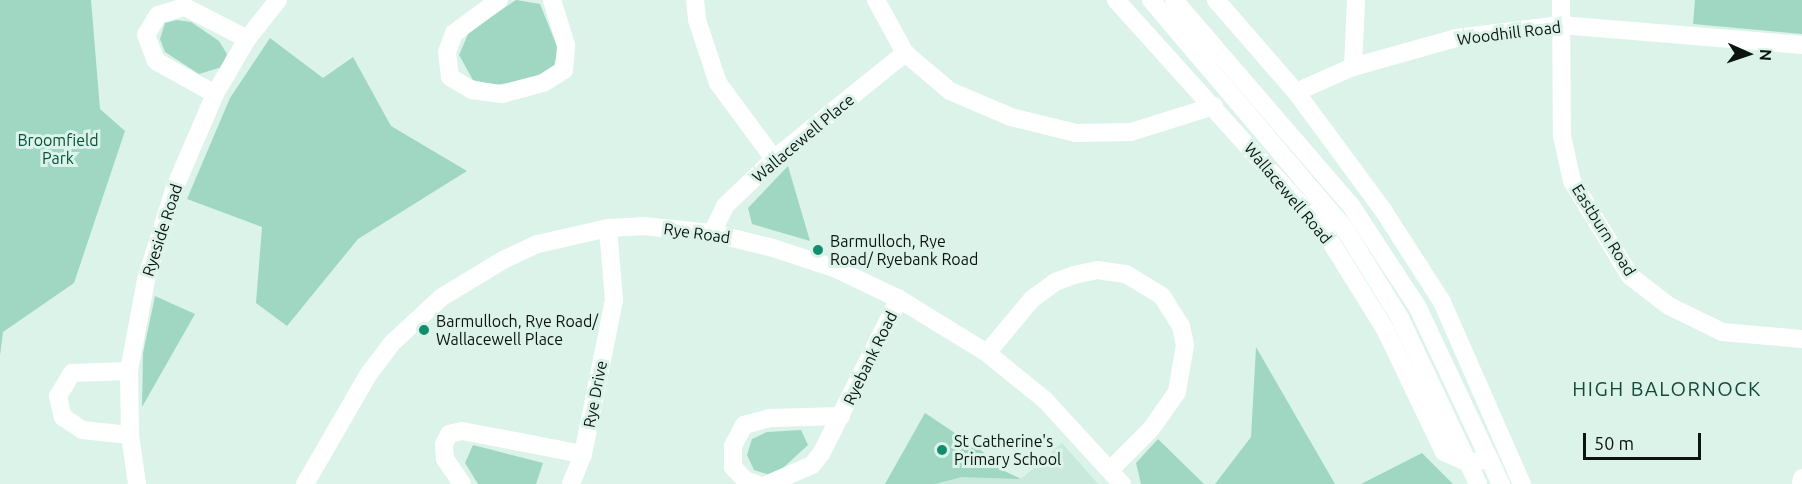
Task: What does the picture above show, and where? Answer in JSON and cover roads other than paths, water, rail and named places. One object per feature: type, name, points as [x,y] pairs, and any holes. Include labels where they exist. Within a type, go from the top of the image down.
[{"type":"street","name":"Ryeside Road","points":[[137,484],[130,435],[129,371],[146,280],[175,187],[215,94],[247,39],[278,0]]},
{"type":"street","points":[[500,0],[454,33],[447,52],[450,77],[472,90],[502,94],[543,83],[564,70],[566,45],[552,0]]},
{"type":"street","points":[[695,0],[697,20],[718,83],[774,159]]},
{"type":"street","points":[[876,0],[905,52],[950,91],[1011,117],[1076,133],[1131,132],[1214,106]]},
{"type":"street","name":"Wallacewell Road","points":[[1116,0],[1214,106],[1324,231],[1385,329],[1444,452],[1468,463]]},
{"type":"street","name":"Wallacewell Road","points":[[1151,0],[1343,226],[1400,318],[1478,484]]},
{"type":"street","points":[[1174,0],[1352,207],[1418,308],[1501,484]]},
{"type":"street","points":[[1216,0],[1296,92],[1383,210],[1442,302],[1522,484]]},
{"type":"street","points":[[1353,67],[1356,0]]},
{"type":"street","name":"Eastburn Road","points":[[1561,0],[1562,136],[1572,181],[1630,276],[1669,306],[1722,332],[1802,339]]},
{"type":"street","points":[[215,94],[156,61],[146,35],[159,15],[185,7],[247,39]]},
{"type":"street","name":"Woodhill Road","points":[[1296,92],[1353,67],[1456,38],[1560,25],[1802,45]]},
{"type":"street","name":"Wallacewell Place","points":[[712,233],[725,206],[774,159],[905,52]]},
{"type":"street","name":"Rye Road","points":[[305,484],[368,375],[415,320],[442,297],[502,260],[538,244],[608,228],[644,226],[712,233],[834,268],[899,299],[987,353],[1045,400],[1111,469],[1122,484]]},
{"type":"street","name":"Rye Drive","points":[[571,484],[583,454],[614,300],[608,228]]},
{"type":"street","points":[[987,353],[1032,299],[1055,282],[1074,275],[1096,270],[1126,274],[1162,296],[1181,326],[1185,345],[1180,381],[1164,413],[1111,469]]},
{"type":"street","name":"Ryebank Road","points":[[768,484],[812,465],[841,416],[899,299]]},
{"type":"street","points":[[129,371],[72,373],[58,396],[63,417],[82,430],[130,435]]},
{"type":"street","name":"Ryebank Road","points":[[756,484],[745,480],[733,467],[733,446],[744,425],[771,418],[841,416]]},
{"type":"street","points":[[462,484],[445,459],[444,444],[449,434],[456,433],[583,454]]},
{"type":"street","points":[[1468,463],[1490,459]]},
{"type":"street","points":[[1802,478],[1802,484]]},
{"type":"place","name":"Barmulloch, Rye Road/ Ryebank Road","points":[[818,250]]},
{"type":"place","name":"Barmulloch, Rye Road/ Wallacewell Place","points":[[424,330]]},
{"type":"place","name":"St Catherine's Primary School","points":[[942,450]]},
{"type":"district","name":"HIGH BALORNOCK","points":[[1667,388]]},
{"type":"park label","name":"Broomfield Park","points":[[58,149]]}]
